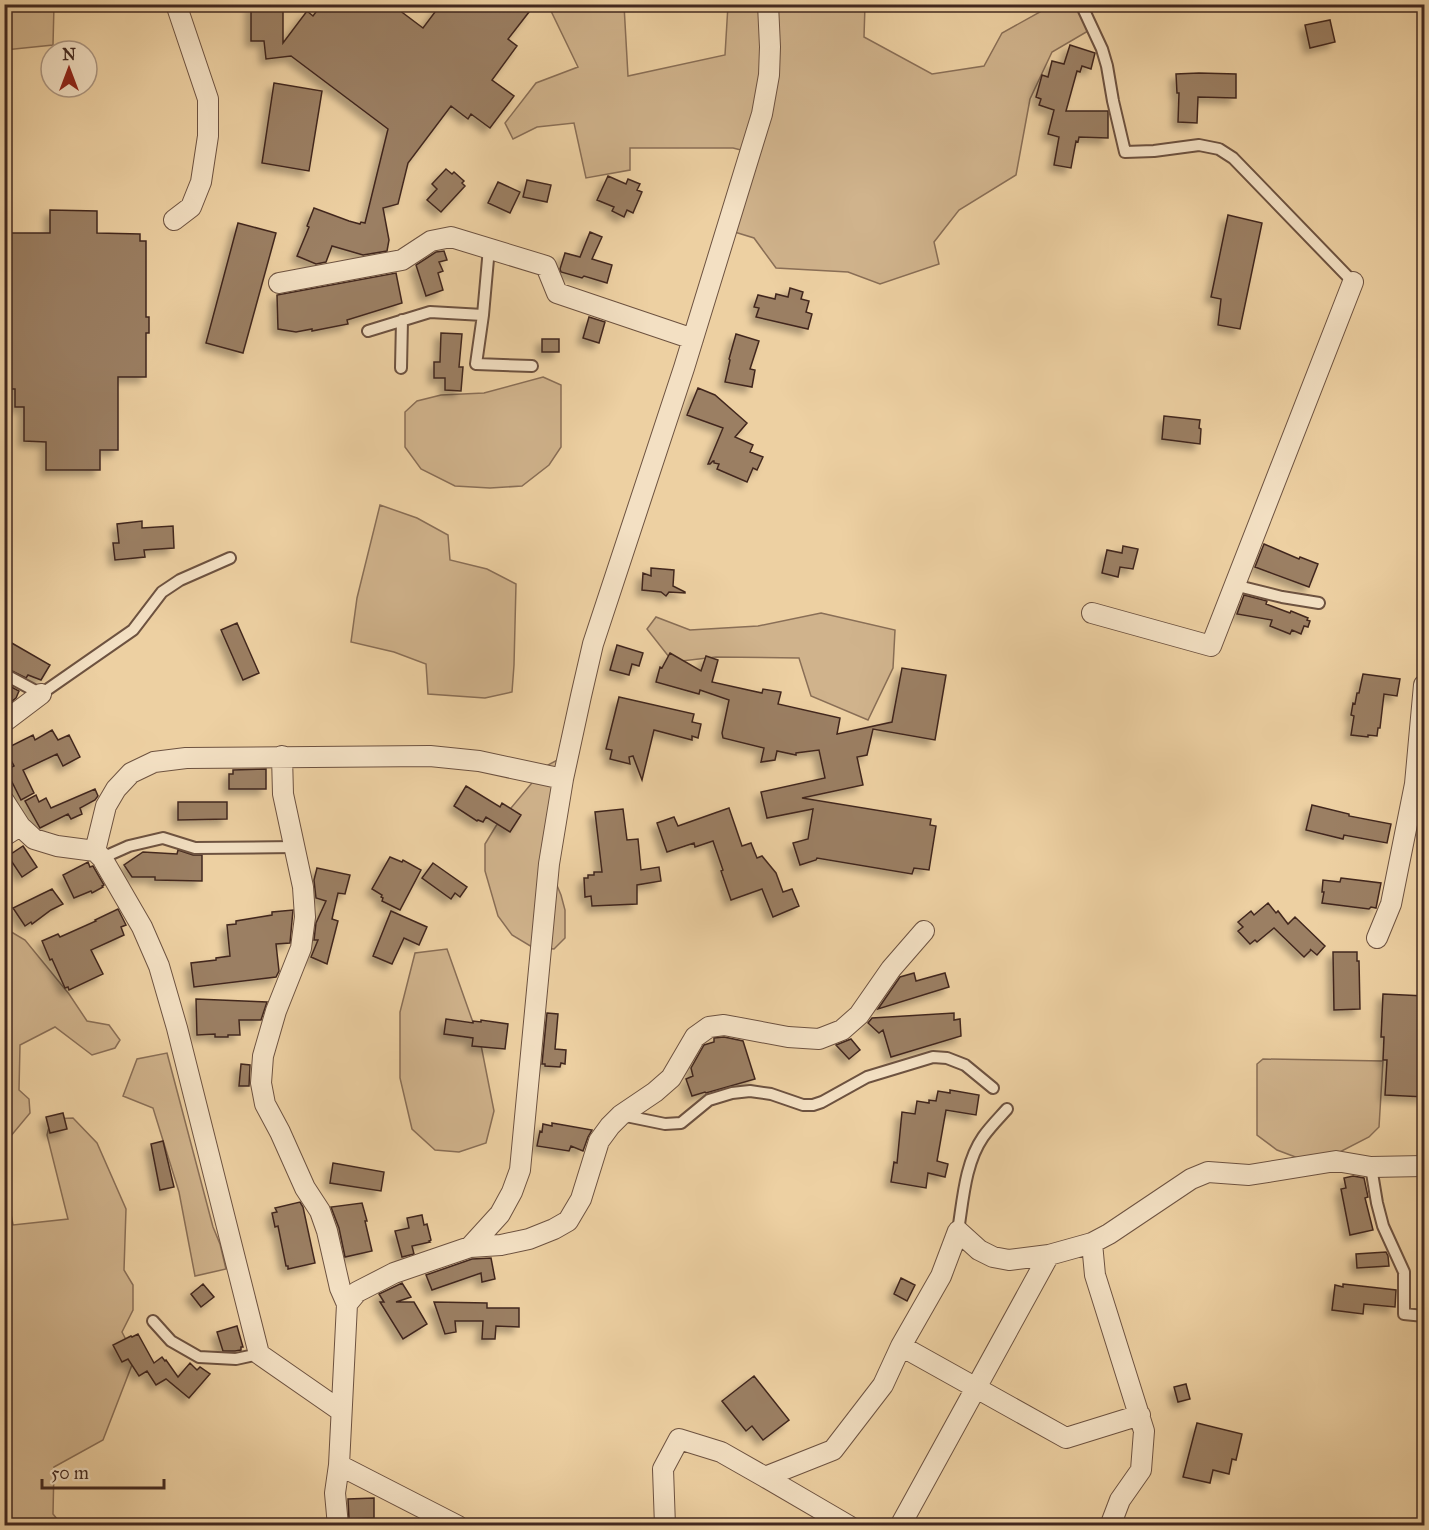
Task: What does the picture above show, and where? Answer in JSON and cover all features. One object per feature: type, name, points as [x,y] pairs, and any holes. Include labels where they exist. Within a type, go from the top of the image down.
[{"type":"street","points":[[174,220],[191,207],[201,182],[208,136],[208,99],[176,4]]},
{"type":"street","points":[[470,1247],[500,1214],[512,1192],[520,1170],[549,864],[580,696],[593,644],[693,339],[762,114],[770,66],[768,4]]},
{"type":"street","points":[[279,283],[402,260],[431,241],[451,237],[546,266],[557,293],[693,339]]},
{"type":"street","points":[[1092,613],[1211,646],[1353,282]]},
{"type":"street","points":[[1377,938],[1391,904],[1415,784],[1425,685]]},
{"type":"street","points":[[4,722],[41,694]]},
{"type":"street","points":[[282,756],[283,794],[303,887],[305,917],[301,948],[276,1011],[263,1056],[261,1083],[265,1104],[305,1188],[320,1211],[340,1288],[347,1304],[339,1465],[335,1494],[338,1526]]},
{"type":"street","points":[[340,1411],[259,1354],[180,1040],[159,966],[142,927],[98,855],[106,806],[116,789],[131,773],[154,762],[186,758],[430,756],[479,761],[563,779]]},
{"type":"street","points":[[4,801],[12,831],[57,846],[98,855]]},
{"type":"street","points":[[347,1304],[357,1292],[394,1273],[470,1247],[501,1245],[529,1239],[568,1221],[581,1199],[599,1141],[610,1125],[671,1078],[695,1038],[709,1027],[724,1025],[788,1037],[819,1039],[842,1030],[859,1016],[891,969],[924,931]]},
{"type":"street","points":[[765,1477],[833,1450],[883,1385],[901,1346],[941,1276],[958,1231],[979,1250],[993,1257],[1009,1260],[1049,1255],[1092,1243],[1191,1179],[1208,1172],[1249,1175],[1336,1161],[1371,1167],[1425,1166]]},
{"type":"street","points":[[1092,1243],[1095,1275],[1144,1431],[1141,1470],[1120,1500],[1112,1526]]},
{"type":"street","points":[[900,1526],[1049,1255]]},
{"type":"street","points":[[901,1346],[1066,1438],[1140,1415]]},
{"type":"street","points":[[665,1526],[663,1468],[679,1439],[721,1452],[849,1526]]},
{"type":"street","points":[[339,1465],[458,1526]]},
{"type":"lane","points":[[1081,4],[1102,49],[1125,152],[1155,152],[1199,145],[1219,148],[1233,158],[1353,282]]},
{"type":"lane","points":[[489,248],[476,364],[532,366]]},
{"type":"lane","points":[[368,331],[430,312],[483,315]]},
{"type":"lane","points":[[401,368],[402,320]]},
{"type":"lane","points":[[4,674],[41,694],[133,630],[162,592],[180,580],[230,558]]},
{"type":"lane","points":[[1234,585],[1319,603]]},
{"type":"lane","points":[[98,855],[163,838],[195,848],[295,847]]},
{"type":"lane","points":[[621,1115],[664,1124],[681,1123],[709,1100],[732,1092],[750,1091],[771,1094],[803,1105],[813,1105],[867,1077],[933,1057],[947,1058],[965,1065],[993,1088]]},
{"type":"lane","points":[[958,1231],[965,1186],[973,1158],[982,1138],[1007,1109]]},
{"type":"lane","points":[[1371,1167],[1383,1226],[1404,1272],[1404,1314],[1425,1316]]},
{"type":"lane","points":[[153,1322],[171,1341],[199,1357],[236,1359],[259,1354]]},
{"type":"shaded area","points":[[4,5],[54,5],[53,39],[39,39],[39,46],[5,50]]},
{"type":"shaded area","points":[[551,5],[624,5],[628,76],[725,55],[728,5],[865,5],[864,37],[932,74],[984,66],[1002,33],[1040,12],[1046,5],[1087,5],[1088,31],[1052,52],[1030,99],[1016,175],[959,210],[934,242],[939,264],[880,284],[848,272],[776,268],[754,238],[728,230],[753,153],[733,148],[630,148],[630,170],[586,178],[574,123],[537,127],[513,139],[505,123],[536,83],[578,67],[551,11]]},
{"type":"shaded area","points":[[543,377],[561,385],[561,447],[549,465],[522,486],[490,488],[455,486],[421,469],[405,447],[405,412],[417,401],[441,395],[484,393]]},
{"type":"shaded area","points":[[380,505],[417,518],[448,535],[450,560],[487,569],[516,584],[512,692],[485,698],[428,694],[426,664],[394,652],[351,642],[357,598]]},
{"type":"shaded area","points":[[821,613],[895,630],[893,668],[868,720],[811,696],[799,658],[716,657],[673,662],[647,629],[656,617],[690,630],[758,626]]},
{"type":"shaded area","points":[[569,754],[542,850],[565,910],[565,938],[554,949],[532,947],[512,935],[498,916],[485,871],[485,844],[496,826],[546,766]]},
{"type":"shaded area","points":[[8,930],[25,940],[69,994],[87,1021],[109,1025],[120,1040],[115,1048],[92,1055],[55,1027],[20,1045],[19,1090],[29,1099],[30,1113],[5,1143],[4,931]]},
{"type":"shaded area","points":[[447,949],[481,1045],[494,1111],[486,1143],[459,1152],[435,1150],[412,1129],[400,1078],[400,1012],[415,953]]},
{"type":"shaded area","points":[[167,1053],[226,1269],[195,1276],[179,1192],[153,1108],[123,1096],[137,1059]]},
{"type":"shaded area","points":[[1263,1059],[1383,1061],[1379,1127],[1369,1137],[1332,1156],[1298,1158],[1277,1150],[1257,1135],[1257,1064]]},
{"type":"shaded area","points":[[73,1118],[97,1143],[126,1209],[124,1270],[133,1285],[133,1310],[122,1332],[135,1357],[103,1440],[54,1467],[53,1514],[62,1525],[5,1525],[4,1454],[11,1390],[4,1371],[4,1176],[13,1225],[68,1219],[47,1135],[51,1119]]},
{"type":"building","points":[[251,4],[283,4],[283,43],[307,11],[313,16],[322,4],[391,4],[423,28],[441,4],[519,4],[529,12],[508,39],[517,46],[492,80],[514,96],[490,128],[471,114],[468,119],[451,106],[408,163],[398,204],[383,208],[389,240],[387,251],[363,255],[332,246],[326,262],[316,264],[297,256],[314,208],[349,221],[365,223],[388,129],[291,56],[266,59],[264,41],[251,41]]},
{"type":"building","points":[[1330,20],[1335,42],[1310,48],[1305,25]]},
{"type":"building","points":[[1070,45],[1095,53],[1091,69],[1082,66],[1080,72],[1077,71],[1066,111],[1108,111],[1108,138],[1079,137],[1078,142],[1076,141],[1071,168],[1054,165],[1059,137],[1048,134],[1054,110],[1039,105],[1041,99],[1036,97],[1042,75],[1048,77],[1052,61],[1064,64]]},
{"type":"building","points":[[1176,74],[1236,74],[1236,98],[1198,97],[1197,123],[1178,122],[1179,93],[1177,93]]},
{"type":"building","points":[[274,83],[322,91],[309,171],[262,163]]},
{"type":"building","points":[[446,169],[452,174],[454,172],[464,181],[462,183],[465,186],[441,212],[427,200],[437,189],[432,184]]},
{"type":"building","points":[[608,176],[626,184],[628,179],[640,184],[637,190],[642,192],[633,213],[627,210],[624,217],[612,211],[614,207],[597,200]]},
{"type":"building","points":[[527,180],[551,185],[547,202],[523,197]]},
{"type":"building","points":[[498,182],[520,192],[510,213],[488,203]]},
{"type":"building","points":[[50,210],[97,211],[97,233],[140,234],[140,241],[146,241],[146,317],[149,317],[149,333],[146,333],[146,377],[118,377],[118,450],[100,450],[100,470],[46,470],[46,442],[24,441],[24,407],[15,407],[15,389],[4,389],[4,242],[8,242],[8,233],[50,233]]},
{"type":"building","points":[[1228,215],[1262,223],[1240,329],[1218,325],[1221,299],[1211,297]]},
{"type":"building","points":[[238,223],[276,233],[243,353],[206,343]]},
{"type":"building","points":[[590,232],[602,237],[592,259],[612,265],[607,283],[561,272],[560,269],[565,253],[580,257]]},
{"type":"building","points":[[444,251],[447,260],[439,262],[443,271],[438,273],[443,290],[426,296],[416,265],[436,252]]},
{"type":"building","points":[[396,273],[402,303],[347,320],[348,324],[312,331],[312,329],[296,332],[278,329],[277,295]]},
{"type":"building","points":[[790,288],[803,292],[801,299],[809,301],[806,312],[812,314],[808,329],[756,317],[759,308],[754,307],[758,295],[775,299],[776,294],[788,297]]},
{"type":"building","points":[[589,317],[605,322],[599,343],[583,338]]},
{"type":"building","points":[[441,333],[462,334],[459,367],[463,367],[461,391],[445,390],[445,378],[434,378],[434,362],[440,362]]},
{"type":"building","points":[[736,334],[759,341],[750,369],[755,370],[752,387],[725,382]]},
{"type":"building","points":[[542,339],[559,339],[559,352],[542,352]]},
{"type":"building","points":[[698,388],[715,395],[747,423],[735,437],[753,445],[750,452],[763,457],[757,470],[753,468],[747,482],[717,469],[719,464],[714,461],[708,464],[723,428],[687,415]]},
{"type":"building","points":[[1164,416],[1200,420],[1200,444],[1162,439]]},
{"type":"building","points":[[142,521],[142,528],[173,526],[174,548],[144,550],[145,557],[115,560],[113,543],[119,543],[117,524]]},
{"type":"building","points":[[1264,544],[1299,559],[1300,557],[1318,564],[1309,587],[1255,567]]},
{"type":"building","points":[[1123,546],[1138,549],[1133,569],[1120,567],[1118,577],[1102,573],[1107,550],[1122,553]]},
{"type":"building","points":[[651,568],[674,570],[673,586],[685,593],[669,592],[666,596],[661,592],[642,590],[643,573],[651,576]]},
{"type":"building","points":[[1244,595],[1267,601],[1266,604],[1308,618],[1307,620],[1310,621],[1308,627],[1304,626],[1301,634],[1292,630],[1290,634],[1270,626],[1272,620],[1237,614]]},
{"type":"building","points":[[237,623],[259,673],[243,680],[221,630]]},
{"type":"building","points":[[10,642],[50,665],[41,680],[28,675],[26,678],[4,667],[4,652]]},
{"type":"building","points":[[617,645],[643,653],[639,666],[632,664],[629,675],[610,670]]},
{"type":"building","points":[[670,653],[701,671],[706,656],[718,660],[712,682],[762,693],[763,689],[781,692],[778,704],[840,718],[837,734],[892,722],[902,668],[946,675],[935,740],[873,729],[867,755],[857,757],[863,785],[802,798],[931,819],[930,825],[936,826],[929,870],[914,868],[912,874],[817,858],[800,865],[793,843],[808,839],[813,809],[767,818],[761,792],[825,778],[819,750],[796,753],[796,755],[777,751],[775,760],[761,762],[764,748],[723,738],[729,700],[700,690],[699,694],[656,682],[660,667],[662,668]]},
{"type":"building","points":[[1363,674],[1400,679],[1397,696],[1384,694],[1377,736],[1351,735],[1354,716],[1351,715],[1353,703],[1355,704],[1357,693],[1359,693]]},
{"type":"building","points":[[4,683],[19,691],[16,698],[4,707]]},
{"type":"building","points":[[619,697],[694,714],[692,722],[701,724],[698,738],[692,736],[692,740],[654,730],[642,780],[633,756],[629,757],[630,764],[610,759],[612,750],[606,749]]},
{"type":"building","points":[[52,730],[58,740],[69,735],[80,757],[63,766],[57,754],[23,770],[34,793],[21,800],[6,770],[14,766],[5,749],[33,735],[35,740]]},
{"type":"building","points":[[266,769],[266,789],[229,789],[229,774],[233,774],[233,770]]},
{"type":"building","points":[[466,786],[500,807],[502,803],[521,815],[510,832],[486,817],[483,822],[477,821],[454,806]]},
{"type":"building","points":[[95,789],[98,796],[80,808],[82,814],[71,819],[68,814],[40,828],[25,801],[36,795],[39,802],[46,798],[51,808]]},
{"type":"building","points":[[178,802],[227,802],[227,819],[178,820]]},
{"type":"building","points":[[1312,805],[1349,814],[1349,816],[1391,824],[1387,843],[1344,835],[1343,839],[1306,830]]},
{"type":"building","points":[[729,808],[742,846],[751,843],[757,858],[762,856],[776,873],[783,892],[792,889],[799,906],[773,917],[762,889],[731,900],[713,841],[695,847],[694,843],[667,852],[657,823],[674,817],[678,826]]},
{"type":"building","points":[[623,809],[627,840],[638,839],[641,870],[659,867],[661,881],[637,885],[637,904],[592,906],[591,896],[585,897],[584,878],[594,875],[594,872],[602,872],[595,812]]},
{"type":"building","points":[[23,846],[37,867],[22,877],[8,856]]},
{"type":"building","points":[[178,850],[193,855],[202,855],[202,881],[132,877],[124,865],[143,852],[177,854]]},
{"type":"building","points":[[390,857],[402,862],[403,860],[421,870],[400,910],[382,901],[382,895],[372,889]]},
{"type":"building","points":[[88,862],[90,867],[93,866],[104,885],[92,893],[91,891],[74,898],[63,875]]},
{"type":"building","points":[[433,863],[467,887],[460,897],[455,893],[451,899],[422,878]]},
{"type":"building","points":[[317,868],[350,875],[345,894],[338,893],[332,919],[338,921],[327,964],[311,957],[318,940],[314,940],[316,923],[326,901],[316,898],[314,880]]},
{"type":"building","points":[[1341,878],[1381,883],[1376,908],[1322,903],[1323,880],[1340,882]]},
{"type":"building","points":[[52,889],[63,904],[25,926],[13,908]]},
{"type":"building","points":[[1268,903],[1288,924],[1295,917],[1325,946],[1317,955],[1310,949],[1304,957],[1274,928],[1257,942],[1255,940],[1250,944],[1238,931],[1243,927],[1238,922],[1251,911],[1254,915]]},
{"type":"building","points":[[118,909],[126,925],[121,927],[124,935],[91,950],[103,974],[69,990],[68,987],[65,988],[42,941],[58,934],[60,937]]},
{"type":"building","points":[[293,910],[290,943],[276,944],[279,971],[276,977],[194,987],[191,963],[230,956],[227,925],[236,924],[236,921],[272,915],[272,912]]},
{"type":"building","points":[[391,911],[427,927],[419,945],[404,938],[392,964],[373,956]]},
{"type":"building","points":[[1333,952],[1357,952],[1360,1009],[1334,1010]]},
{"type":"building","points":[[914,973],[916,981],[945,973],[949,987],[878,1009],[900,977]]},
{"type":"building","points":[[1383,994],[1425,996],[1425,1097],[1385,1095],[1387,1060],[1383,1060],[1384,1037],[1381,1037]]},
{"type":"building","points":[[196,999],[267,1002],[261,1020],[239,1020],[240,1035],[215,1037],[215,1034],[197,1035]]},
{"type":"building","points":[[547,1013],[558,1014],[555,1049],[566,1050],[565,1064],[561,1063],[560,1067],[542,1064]]},
{"type":"building","points":[[954,1013],[954,1020],[960,1019],[961,1036],[891,1057],[883,1030],[879,1033],[868,1023],[872,1018]]},
{"type":"building","points":[[446,1019],[473,1023],[473,1021],[481,1022],[481,1020],[508,1024],[505,1049],[472,1046],[473,1038],[444,1034]]},
{"type":"building","points":[[724,1037],[743,1041],[755,1079],[692,1096],[686,1079],[693,1076],[691,1068],[704,1045],[714,1042],[714,1038]]},
{"type":"building","points":[[851,1039],[860,1050],[849,1059],[836,1045]]},
{"type":"building","points":[[241,1064],[250,1065],[249,1086],[239,1086]]},
{"type":"building","points":[[950,1090],[979,1095],[976,1115],[946,1110],[937,1161],[948,1164],[945,1177],[928,1173],[926,1188],[891,1182],[894,1162],[897,1163],[902,1112],[915,1114],[917,1101],[929,1103],[929,1100],[936,1101],[938,1091],[950,1093]]},
{"type":"building","points":[[63,1113],[67,1129],[50,1133],[46,1117]]},
{"type":"building","points":[[552,1123],[592,1130],[583,1151],[571,1146],[569,1151],[537,1146],[543,1124],[552,1126]]},
{"type":"building","points":[[163,1141],[174,1187],[160,1190],[151,1144]]},
{"type":"building","points":[[333,1163],[384,1172],[381,1191],[330,1183]]},
{"type":"building","points":[[1353,1176],[1364,1178],[1368,1197],[1365,1198],[1373,1230],[1350,1235],[1341,1189],[1346,1188],[1344,1178]]},
{"type":"building","points":[[300,1202],[315,1263],[288,1269],[278,1226],[275,1227],[272,1213],[277,1212],[275,1208]]},
{"type":"building","points":[[362,1203],[372,1251],[345,1257],[339,1228],[331,1207]]},
{"type":"building","points":[[422,1215],[431,1240],[412,1246],[414,1254],[402,1257],[395,1231],[409,1228],[407,1218]]},
{"type":"building","points":[[1386,1252],[1389,1266],[1357,1268],[1356,1254]]},
{"type":"building","points":[[491,1258],[495,1279],[482,1282],[481,1273],[432,1290],[426,1275],[472,1259]]},
{"type":"building","points":[[901,1278],[915,1285],[907,1301],[894,1294]]},
{"type":"building","points":[[402,1283],[411,1297],[396,1302],[414,1302],[427,1324],[403,1339],[380,1302],[384,1302],[379,1294]]},
{"type":"building","points":[[203,1284],[214,1297],[201,1307],[191,1294]]},
{"type":"building","points":[[1343,1284],[1396,1290],[1395,1307],[1364,1304],[1363,1314],[1332,1310],[1335,1285],[1343,1287]]},
{"type":"building","points":[[434,1302],[487,1303],[487,1308],[519,1308],[519,1327],[496,1326],[495,1339],[482,1339],[483,1321],[455,1321],[456,1332],[445,1334]]},
{"type":"building","points":[[237,1326],[243,1347],[241,1350],[223,1351],[217,1332]]},
{"type":"building","points":[[138,1334],[154,1363],[162,1357],[178,1377],[190,1363],[197,1370],[200,1367],[210,1374],[189,1398],[166,1379],[156,1385],[147,1371],[139,1376],[128,1359],[122,1362],[113,1345]]},
{"type":"building","points":[[754,1376],[789,1420],[763,1440],[752,1426],[746,1431],[722,1401]]},
{"type":"building","points":[[1186,1384],[1190,1399],[1178,1402],[1174,1387]]},
{"type":"building","points":[[1197,1423],[1242,1434],[1236,1460],[1232,1459],[1229,1474],[1213,1470],[1210,1483],[1183,1477]]},
{"type":"building","points":[[374,1498],[374,1518],[349,1519],[348,1499]]}]
